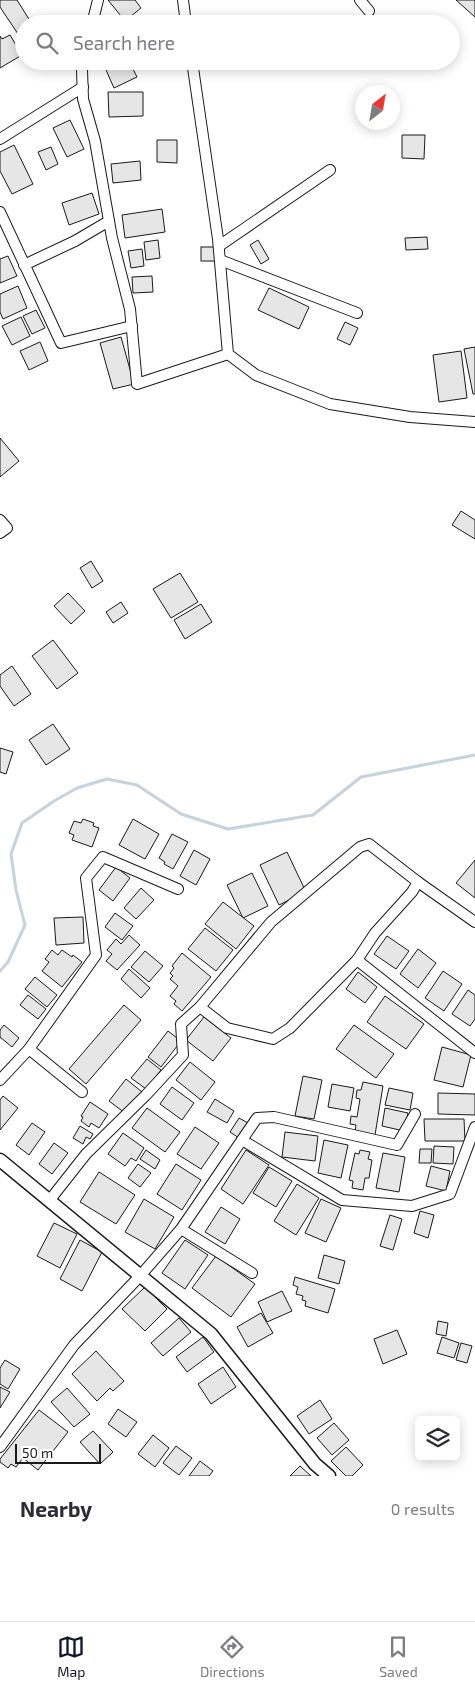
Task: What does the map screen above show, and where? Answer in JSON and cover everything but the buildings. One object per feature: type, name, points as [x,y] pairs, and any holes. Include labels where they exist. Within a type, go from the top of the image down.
[{"type":"street","points":[[94,15],[98,0]]},
{"type":"street","points":[[182,0],[184,15]]},
{"type":"street","points":[[360,0],[369,11]]},
{"type":"street","points":[[82,70],[83,99],[95,141],[109,221],[130,309],[137,384],[228,354]]},
{"type":"street","points":[[193,70],[219,246],[228,354],[256,374],[330,404],[410,417],[475,422]]},
{"type":"street","points":[[0,139],[83,87]]},
{"type":"street","points":[[219,246],[330,170]]},
{"type":"street","points":[[0,212],[61,343],[132,326]]},
{"type":"street","points":[[24,265],[75,241],[109,221]]},
{"type":"street","points":[[220,260],[357,313]]},
{"type":"street","points":[[0,520],[7,528],[0,533]]},
{"type":"street","points":[[50,1201],[86,1154],[146,1095],[183,1055],[181,1024],[200,1006],[271,922],[360,847],[369,844],[418,882],[475,922]]},
{"type":"street","points":[[0,1080],[29,1049],[96,955],[86,878],[103,857],[178,889]]},
{"type":"street","points":[[200,1006],[227,1028],[273,1039],[290,1028],[357,960],[375,933],[412,892],[418,882]]},
{"type":"street","points":[[357,960],[475,1052]]},
{"type":"street","points":[[29,1049],[82,1092]]},
{"type":"street","points":[[0,1447],[74,1345],[140,1276],[181,1229],[256,1118],[274,1117],[397,1145],[415,1114]]},
{"type":"street","points":[[242,1140],[342,1200],[412,1206],[450,1194],[475,1127]]},
{"type":"street","points":[[0,1160],[211,1334],[315,1464],[329,1476]]},
{"type":"street","points":[[181,1229],[252,1273]]},
{"type":"waterway","points":[[0,971],[8,962],[25,925],[16,890],[11,854],[22,823],[77,788],[107,779],[137,785],[181,814],[228,829],[313,815],[361,777],[475,755]]}]
